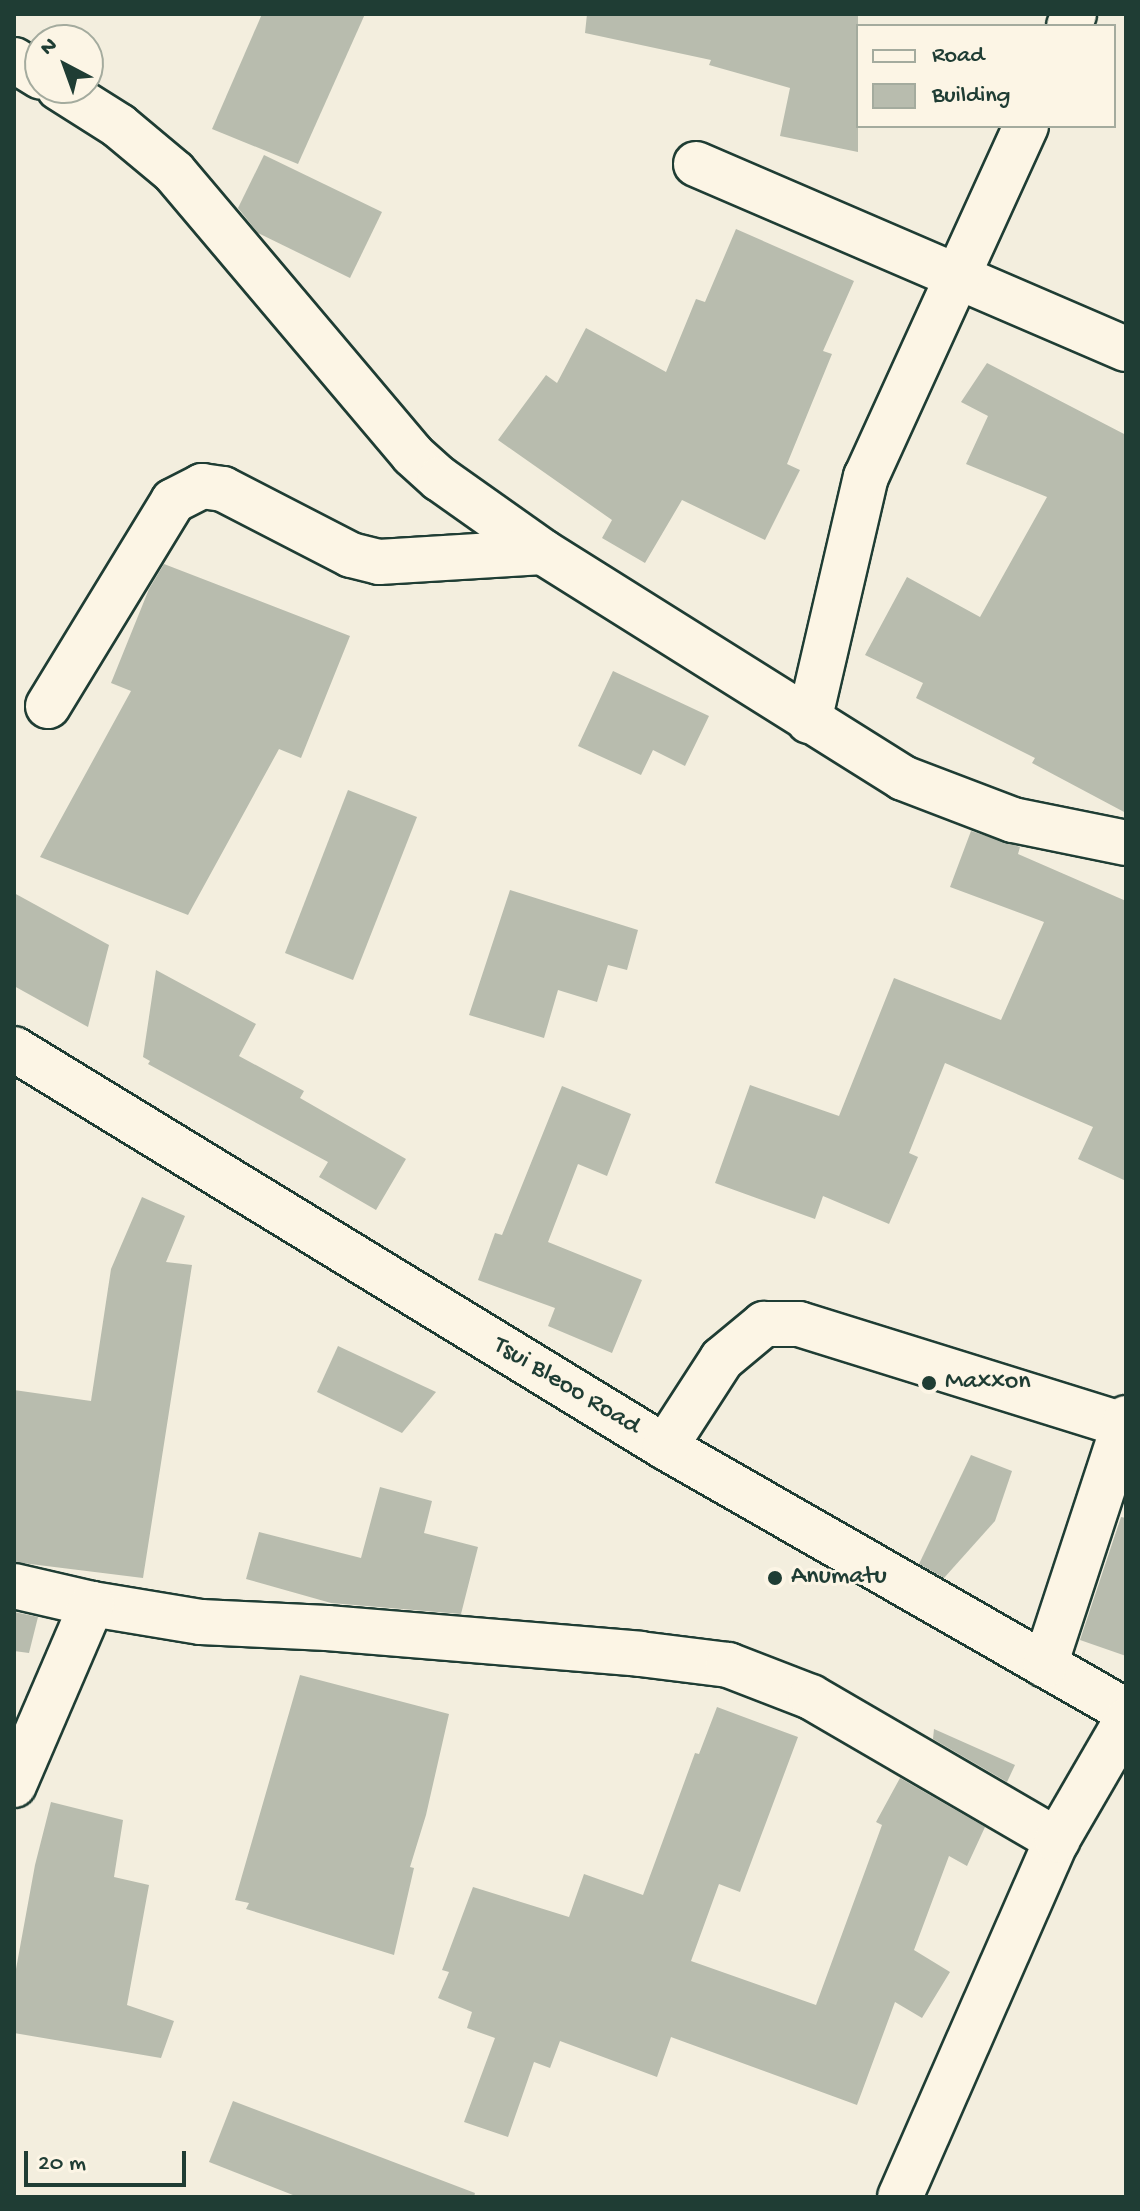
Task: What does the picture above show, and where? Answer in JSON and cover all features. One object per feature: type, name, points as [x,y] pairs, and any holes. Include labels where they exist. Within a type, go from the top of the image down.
[{"type":"street","points":[[84,104],[119,126],[174,172],[413,455],[440,479],[543,552],[903,778],[1013,820],[1126,843]]},
{"type":"street","points":[[809,721],[866,477],[1025,128]]},
{"type":"street","points":[[696,164],[1126,349]]},
{"type":"street","points":[[48,706],[173,501],[202,486],[223,489],[351,555],[379,562],[543,552]]},
{"type":"street","name":"Tsui Bleoo Road","points":[[14,1049],[665,1447],[1126,1711]]},
{"type":"street","points":[[665,1447],[722,1359],[764,1324],[799,1324],[1125,1422],[1045,1665]]},
{"type":"street","points":[[14,1586],[92,1604],[201,1622],[327,1628],[640,1654],[728,1665],[811,1697],[1057,1840]]},
{"type":"street","points":[[14,1785],[92,1604]]},
{"type":"street","points":[[900,2197],[1057,1840],[1126,1721]]},
{"type":"building","points":[[262,14],[365,14],[298,164],[212,129]]},
{"type":"building","points":[[587,14],[858,14],[858,152],[780,136],[790,88],[709,65],[711,60],[585,33]]},
{"type":"building","points":[[264,155],[382,212],[350,278],[258,233],[238,208]]},
{"type":"building","points":[[736,229],[854,281],[823,351],[832,354],[787,464],[800,470],[765,540],[682,500],[645,563],[602,538],[612,520],[498,440],[546,375],[557,383],[586,328],[666,372],[696,299],[705,302]]},
{"type":"building","points":[[987,363],[1126,435],[1126,813],[1032,763],[1035,758],[916,698],[923,683],[865,655],[907,577],[980,617],[1047,497],[966,464],[988,416],[961,402]]},
{"type":"building","points":[[164,564],[350,636],[301,758],[279,749],[188,915],[40,857],[131,691],[111,683],[149,589]]},
{"type":"building","points":[[613,671],[709,716],[685,766],[653,750],[641,775],[578,746]]},
{"type":"building","points":[[348,790],[417,817],[353,980],[285,953]]},
{"type":"building","points":[[971,831],[1020,847],[1018,854],[1126,901],[1126,1181],[1078,1159],[1093,1127],[945,1063],[909,1153],[918,1157],[889,1224],[823,1196],[815,1219],[715,1183],[750,1085],[839,1116],[894,978],[1001,1020],[1044,922],[950,887]]},
{"type":"building","points":[[510,890],[638,930],[627,970],[608,965],[597,1002],[558,990],[544,1038],[469,1015]]},
{"type":"building","points":[[14,893],[109,945],[88,1027],[14,986]]},
{"type":"building","points":[[156,970],[256,1024],[239,1056],[304,1091],[300,1098],[406,1159],[376,1210],[319,1177],[328,1162],[148,1064],[150,1061],[143,1057]]},
{"type":"building","points":[[562,1086],[631,1114],[607,1176],[578,1164],[548,1242],[642,1280],[612,1353],[548,1326],[555,1308],[478,1280],[495,1233],[502,1235]]},
{"type":"building","points":[[142,1197],[185,1216],[166,1262],[192,1265],[143,1578],[14,1562],[14,1390],[91,1401],[111,1269]]},
{"type":"building","points":[[338,1346],[436,1392],[402,1433],[317,1392]]},
{"type":"building","points":[[971,1455],[1012,1471],[995,1521],[944,1578],[919,1564]]},
{"type":"building","points":[[380,1487],[432,1501],[424,1533],[478,1547],[461,1614],[331,1603],[246,1579],[259,1532],[361,1558]]},
{"type":"building","points":[[1121,1517],[1126,1518],[1126,1656],[1080,1640]]},
{"type":"building","points":[[14,1612],[38,1617],[29,1653],[14,1651]]},
{"type":"building","points":[[300,1675],[449,1714],[426,1815],[410,1867],[414,1868],[394,1955],[246,1909],[249,1903],[235,1900]]},
{"type":"building","points":[[717,1707],[798,1737],[740,1892],[719,1884],[691,1961],[816,2005],[882,1825],[876,1822],[900,1778],[985,1827],[967,1866],[949,1856],[914,1950],[950,1972],[922,2018],[895,2002],[857,2105],[671,2037],[657,2077],[560,2041],[550,2068],[534,2062],[508,2137],[464,2122],[495,2038],[467,2028],[472,2012],[438,1998],[449,1972],[442,1970],[473,1887],[569,1917],[584,1874],[643,1895],[695,1753],[699,1754]]},
{"type":"building","points":[[934,1729],[1015,1765],[1007,1782],[933,1739]]},
{"type":"building","points":[[51,1802],[123,1820],[114,1877],[149,1885],[127,2005],[174,2021],[161,2058],[14,2033],[14,1980],[35,1865]]},
{"type":"building","points":[[233,2101],[475,2193],[474,2197],[298,2197],[209,2162]]},
{"type":"place","name":"Maxxon","points":[[929,1383]]},
{"type":"place","name":"Anumatu","points":[[775,1578]]}]
